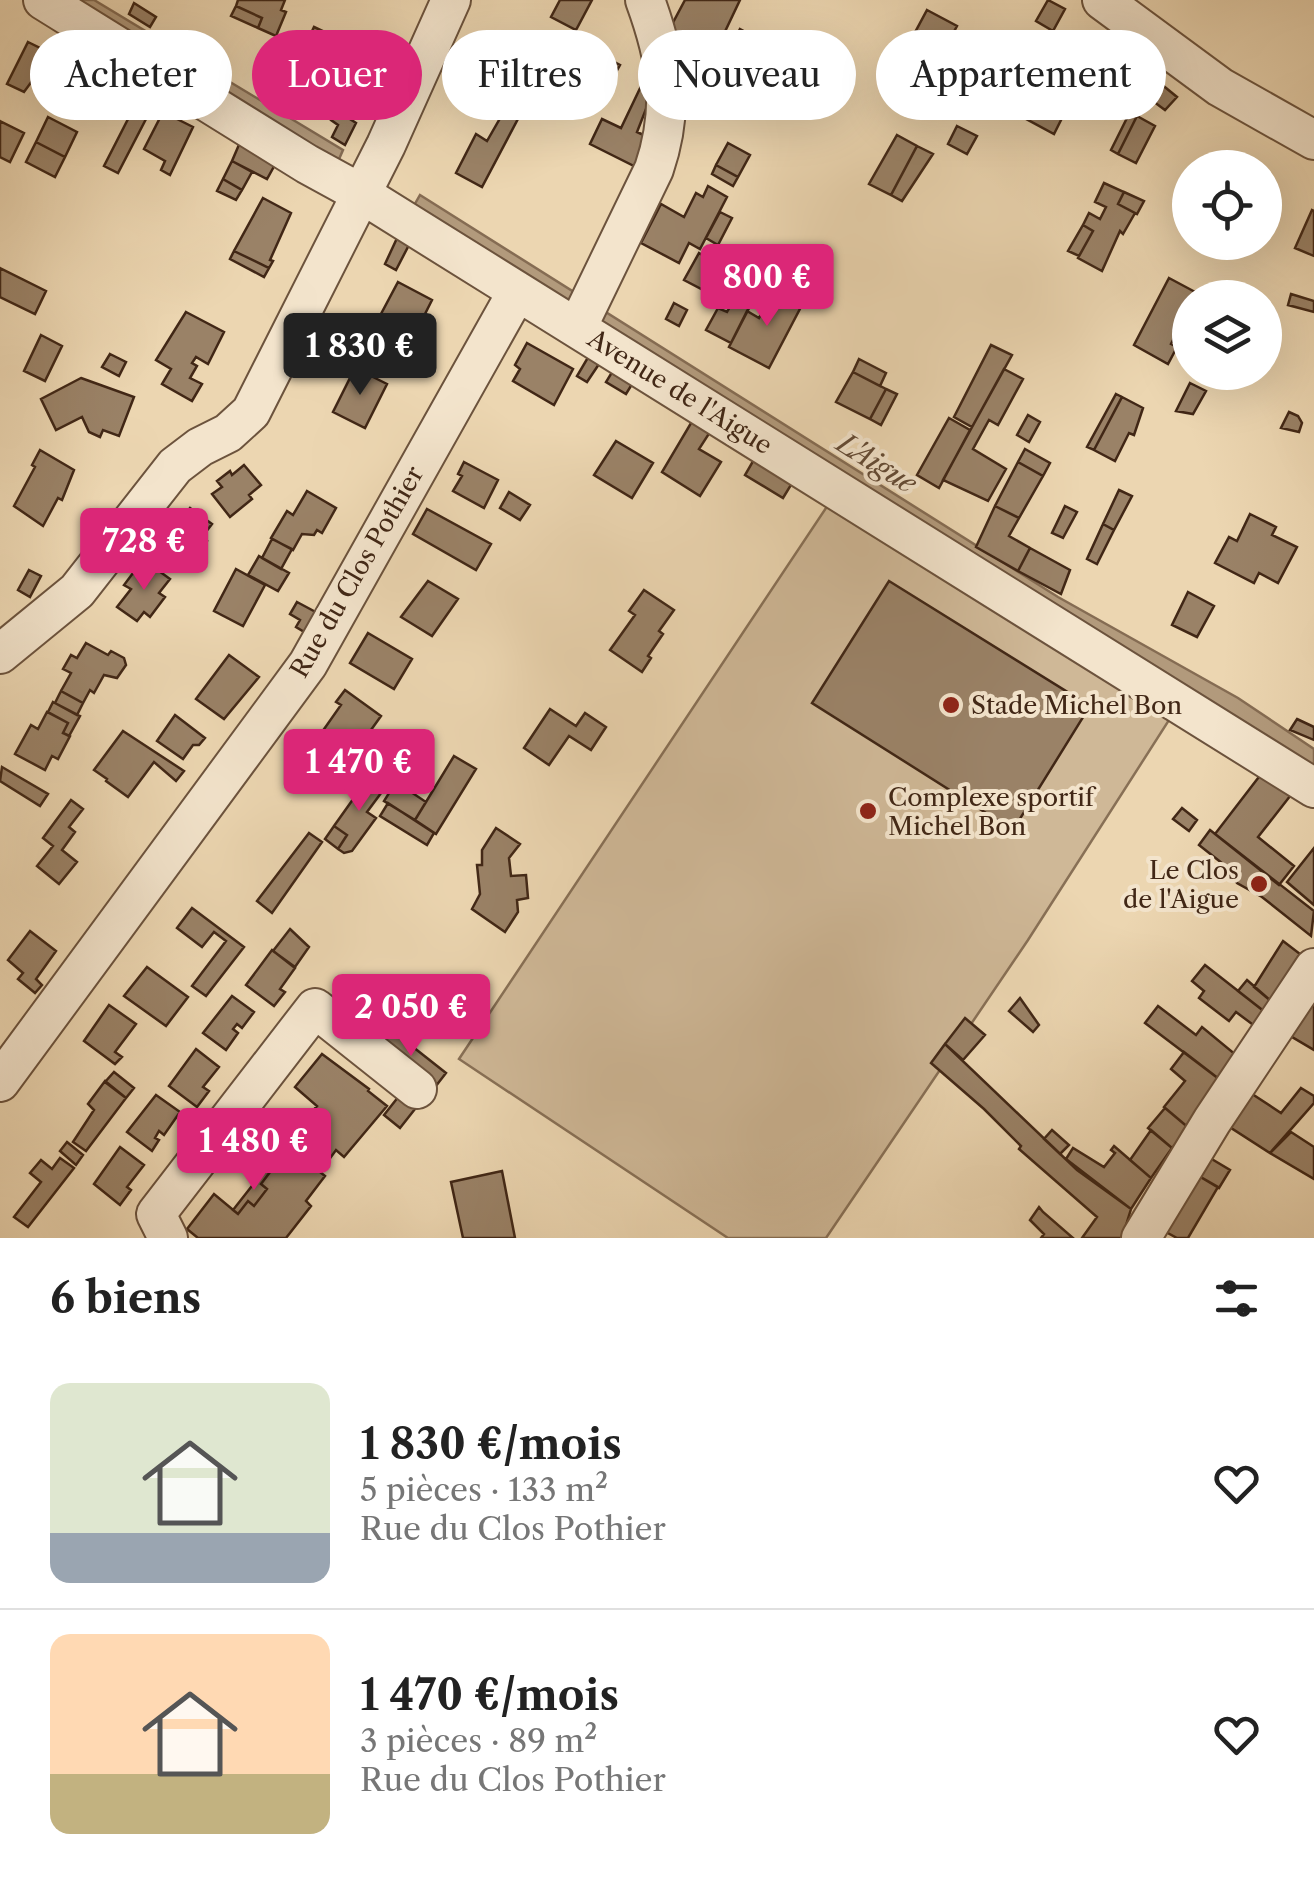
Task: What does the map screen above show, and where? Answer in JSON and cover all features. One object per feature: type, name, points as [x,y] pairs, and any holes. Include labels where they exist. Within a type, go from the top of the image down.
[{"type":"street","name":"Avenue de l'Aigue","points":[[43,0],[307,164],[368,179],[517,292],[584,315],[1314,788]]},
{"type":"street","points":[[0,654],[76,591],[175,466],[228,433],[251,412],[368,179],[451,0]]},
{"type":"street","points":[[584,315],[654,169],[667,117],[667,78],[645,0]]},
{"type":"street","points":[[1102,0],[1220,87],[1314,140]]},
{"type":"street","name":"Rue du Clos Pothier","points":[[0,1082],[308,664],[517,292]]},
{"type":"street","points":[[1141,1238],[1212,1121],[1314,968]]},
{"type":"street","points":[[168,1238],[156,1214],[315,1008],[418,1089]]},
{"type":"shaded area","points":[[65,0],[94,0],[144,30],[114,30]]},
{"type":"shaded area","points":[[232,83],[252,95],[252,115],[232,102]]},
{"type":"shaded area","points":[[261,120],[293,120],[343,150],[336,166]]},
{"type":"shaded area","points":[[420,195],[1058,597],[1238,698],[1314,749],[1314,768],[412,209]]},
{"type":"shaded area","name":"Complexe sportif Michel Bon","points":[[830,502],[1171,717],[1028,940],[826,1238],[728,1238],[459,1059]]},
{"type":"building","points":[[238,0],[285,0],[281,10],[286,12],[278,30],[262,30],[258,28],[262,18],[236,6]]},
{"type":"building","points":[[560,0],[592,0],[576,30],[551,17]]},
{"type":"building","points":[[685,0],[740,0],[726,30],[669,30]]},
{"type":"building","points":[[1048,0],[1065,9],[1054,30],[1036,21]]},
{"type":"building","points":[[134,3],[156,17],[150,27],[129,14]]},
{"type":"building","points":[[236,6],[262,18],[258,28],[231,16]]},
{"type":"building","points":[[927,10],[957,26],[955,30],[916,30]]},
{"type":"building","points":[[30,43],[30,84],[24,92],[7,84]]},
{"type":"building","points":[[1166,88],[1177,97],[1166,109]]},
{"type":"building","points":[[638,92],[638,120],[642,120],[637,132],[652,139],[640,169],[590,144],[602,120],[621,128]]},
{"type":"building","points":[[47,120],[77,132],[65,157],[36,142]]},
{"type":"building","points":[[128,120],[145,120],[118,173],[104,166]]},
{"type":"building","points":[[159,120],[179,120],[193,127],[170,175],[161,170],[165,161],[144,149]]},
{"type":"building","points":[[331,120],[356,123],[345,145],[332,137],[338,125]]},
{"type":"building","points":[[499,120],[517,120],[482,187],[456,173],[476,134],[487,141]]},
{"type":"building","points":[[1028,120],[1061,120],[1054,134]]},
{"type":"building","points":[[1126,120],[1135,120],[1118,154],[1111,150]]},
{"type":"building","points":[[1135,120],[1155,126],[1136,163],[1118,154]]},
{"type":"building","points":[[0,121],[24,133],[10,162],[0,157]]},
{"type":"building","points":[[957,126],[977,136],[967,154],[948,144]]},
{"type":"building","points":[[897,135],[917,146],[891,195],[869,184]]},
{"type":"building","points":[[241,140],[277,161],[267,179],[232,161]]},
{"type":"building","points":[[36,142],[65,157],[55,177],[26,162]]},
{"type":"building","points":[[728,143],[750,155],[738,177],[716,165]]},
{"type":"building","points":[[917,146],[933,154],[902,201],[891,195]]},
{"type":"building","points":[[232,161],[252,172],[242,190],[223,179]]},
{"type":"building","points":[[716,165],[738,177],[733,186],[712,174]]},
{"type":"building","points":[[223,179],[242,190],[236,200],[217,191]]},
{"type":"building","points":[[1104,183],[1124,192],[1118,204],[1135,213],[1123,234],[1120,231],[1102,271],[1078,258],[1093,231],[1083,225],[1089,213],[1100,219],[1106,207],[1095,202]]},
{"type":"building","points":[[708,186],[727,197],[700,249],[689,243],[679,263],[641,243],[661,204],[684,217],[696,193],[703,197]]},
{"type":"building","points":[[1124,192],[1144,201],[1137,214],[1118,204]]},
{"type":"building","points":[[263,198],[291,213],[269,268],[234,251]]},
{"type":"building","points":[[1314,211],[1314,256],[1295,248]]},
{"type":"building","points":[[720,212],[732,218],[718,245],[706,238]]},
{"type":"building","points":[[1083,225],[1093,231],[1079,256],[1068,251]]},
{"type":"building","points":[[398,236],[410,243],[396,270],[385,264]]},
{"type":"building","points":[[234,251],[269,268],[264,277],[230,259]]},
{"type":"building","points":[[699,253],[725,269],[711,294],[684,280]]},
{"type":"building","points":[[730,267],[762,283],[731,343],[706,330],[718,308],[727,312],[739,291],[722,282]]},
{"type":"building","points":[[0,268],[46,291],[35,314],[0,297]]},
{"type":"building","points":[[1169,278],[1173,280],[1172,356],[1168,364],[1134,345]]},
{"type":"building","points":[[398,282],[432,300],[425,314],[429,316],[412,350],[373,329]]},
{"type":"building","points":[[775,289],[803,303],[769,368],[729,347],[747,311],[759,318]]},
{"type":"building","points":[[1291,294],[1314,301],[1314,312],[1288,305]]},
{"type":"building","points":[[674,303],[687,310],[679,326],[666,319]]},
{"type":"building","points":[[186,312],[224,332],[208,364],[196,357],[192,363],[197,366],[190,378],[202,384],[192,401],[162,384],[171,369],[156,360]]},
{"type":"building","points":[[41,335],[62,346],[45,381],[24,371]]},
{"type":"building","points":[[527,343],[573,369],[554,405],[513,381],[520,369],[515,365]]},
{"type":"building","points":[[991,345],[1012,355],[972,427],[954,417]]},
{"type":"building","points":[[110,354],[126,362],[119,376],[102,367]]},
{"type":"building","points":[[590,354],[601,361],[587,382],[577,376]]},
{"type":"building","points":[[859,359],[886,373],[880,386],[853,372]]},
{"type":"building","points":[[355,368],[387,384],[365,428],[333,412]]},
{"type":"building","points":[[614,369],[634,381],[626,394],[606,382]]},
{"type":"building","points":[[1004,369],[1023,379],[998,425],[989,420],[973,449],[1006,469],[988,501],[943,480]]},
{"type":"building","points":[[853,372],[886,389],[870,419],[836,402]]},
{"type":"building","points":[[81,378],[134,397],[119,436],[103,430],[100,437],[89,432],[82,417],[56,430],[41,399]]},
{"type":"building","points":[[886,389],[897,394],[881,425],[870,419]]},
{"type":"building","points":[[1186,390],[1206,391],[1193,414],[1176,411]]},
{"type":"building","points":[[1116,394],[1122,397],[1094,450],[1087,447]]},
{"type":"building","points":[[1122,397],[1143,408],[1134,435],[1129,433],[1115,461],[1094,450]]},
{"type":"building","points":[[1289,412],[1302,423],[1299,432],[1281,428]]},
{"type":"building","points":[[1028,415],[1040,422],[1029,442],[1017,435]]},
{"type":"building","points":[[694,418],[712,429],[699,449],[721,462],[700,496],[662,472]]},
{"type":"building","points":[[949,418],[970,430],[939,488],[917,475]]},
{"type":"building","points":[[616,441],[653,463],[632,498],[594,475]]},
{"type":"building","points":[[1025,449],[1050,463],[1043,476],[1018,462]]},
{"type":"building","points":[[40,450],[74,470],[62,500],[58,498],[43,526],[14,506]]},
{"type":"building","points":[[756,456],[794,480],[783,498],[745,475]]},
{"type":"building","points":[[464,462],[498,480],[484,508],[453,491],[462,476],[458,474]]},
{"type":"building","points":[[1018,462],[1043,476],[1019,518],[995,506]]},
{"type":"building","points":[[244,465],[261,485],[249,495],[252,499],[230,517],[212,494],[222,487],[217,481]]},
{"type":"building","points":[[1119,490],[1132,496],[1114,530],[1103,524]]},
{"type":"building","points":[[307,491],[336,508],[322,533],[317,530],[314,535],[302,534],[293,550],[271,538],[287,511],[293,515]]},
{"type":"building","points":[[509,492],[530,505],[520,520],[500,508]]},
{"type":"building","points":[[995,506],[1019,518],[1009,536],[1030,548],[1018,571],[976,547]]},
{"type":"building","points":[[1065,506],[1077,512],[1063,538],[1052,533]]},
{"type":"building","points":[[190,508],[212,524],[202,537],[207,541],[191,563],[184,558],[178,567],[158,552],[171,535],[165,531],[175,517],[180,521]]},
{"type":"building","points":[[427,509],[491,544],[476,570],[413,534]]},
{"type":"building","points":[[1250,514],[1276,527],[1272,535],[1297,547],[1278,583],[1259,573],[1254,583],[1215,563],[1229,537],[1237,541]]},
{"type":"building","points":[[1103,524],[1114,530],[1097,564],[1087,559]]},
{"type":"building","points":[[272,539],[292,549],[281,569],[262,558]]},
{"type":"building","points":[[1030,548],[1070,570],[1061,594],[1018,571]]},
{"type":"building","points":[[259,556],[289,573],[278,591],[248,575]]},
{"type":"building","points":[[148,563],[170,579],[159,593],[165,597],[150,617],[144,612],[137,621],[117,607],[131,589],[124,585],[133,573],[138,577]]},
{"type":"building","points":[[236,569],[265,585],[243,626],[214,611]]},
{"type":"building","points":[[29,570],[41,576],[30,597],[18,590]]},
{"type":"building","points":[[428,581],[458,599],[432,636],[401,617]]},
{"type":"building","name":"Stade Michel Bon","points":[[889,581],[1090,706],[1013,830],[812,703]]},
{"type":"building","points":[[644,590],[674,610],[659,631],[663,634],[642,672],[610,650],[635,615],[629,611]]},
{"type":"building","points":[[1188,592],[1214,606],[1197,637],[1172,625]]},
{"type":"building","points":[[297,602],[323,616],[311,636],[296,627],[300,620],[290,614]]},
{"type":"building","points":[[368,633],[412,659],[394,689],[350,663]]},
{"type":"building","points":[[86,643],[108,655],[111,651],[124,658],[126,665],[117,678],[104,675],[83,703],[61,691],[71,673],[63,669],[71,655],[77,658]]},
{"type":"building","points":[[229,655],[259,677],[224,719],[196,699]]},
{"type":"building","points":[[345,690],[381,716],[353,755],[322,732],[341,705],[336,702]]},
{"type":"building","points":[[61,691],[83,703],[77,715],[55,703]]},
{"type":"building","points":[[53,702],[80,716],[69,736],[63,733],[68,723],[48,712]]},
{"type":"building","points":[[550,709],[576,726],[585,713],[606,727],[591,750],[569,736],[549,765],[524,748]]},
{"type":"building","points":[[47,712],[68,723],[63,733],[70,736],[58,759],[52,756],[45,770],[15,754],[31,725],[38,729]]},
{"type":"building","points":[[175,715],[205,738],[199,745],[193,745],[183,759],[157,741]]},
{"type":"building","points":[[1297,719],[1314,727],[1314,740],[1290,730]]},
{"type":"building","points":[[123,731],[184,771],[176,781],[154,762],[128,797],[94,770]]},
{"type":"building","points":[[454,756],[476,769],[436,834],[415,820]]},
{"type":"building","points":[[2,767],[48,794],[40,806],[0,781]]},
{"type":"building","points":[[1265,769],[1294,791],[1258,837],[1294,866],[1279,885],[1215,834]]},
{"type":"building","points":[[371,774],[387,785],[367,812],[376,818],[352,851],[344,853],[338,849],[347,835],[334,826]]},
{"type":"building","points":[[396,782],[426,802],[415,820],[384,801]]},
{"type":"building","points":[[71,800],[83,809],[69,827],[75,832],[62,850],[77,862],[59,884],[37,866],[53,846],[43,838]]},
{"type":"building","points":[[388,803],[434,833],[427,845],[380,816]]},
{"type":"building","points":[[1182,808],[1197,820],[1189,831],[1173,819]]},
{"type":"building","points":[[334,826],[347,835],[338,849],[325,839]]},
{"type":"building","points":[[496,828],[520,844],[509,858],[511,876],[526,875],[528,898],[517,900],[518,912],[505,932],[472,909],[480,894],[477,865],[482,865],[482,850]]},
{"type":"building","name":"Le Clos de l'Aigue","points":[[1210,830],[1314,911],[1311,936],[1262,897],[1237,883],[1237,875],[1199,845]]},
{"type":"building","points":[[309,833],[322,842],[272,913],[257,901]]},
{"type":"building","points":[[1314,848],[1314,905],[1287,882]]},
{"type":"building","points":[[192,908],[244,947],[206,996],[192,986],[226,941],[214,932],[202,947],[177,928]]},
{"type":"building","points":[[290,929],[309,947],[295,967],[273,951]]},
{"type":"building","points":[[30,931],[56,951],[36,979],[42,985],[35,993],[18,979],[23,973],[8,960]]},
{"type":"building","name":"Le Clos de l'Aigue","points":[[1283,941],[1300,954],[1271,1001],[1254,987]]},
{"type":"building","points":[[272,950],[295,968],[274,1006],[246,985]]},
{"type":"building","points":[[1205,965],[1265,1012],[1256,1027],[1236,1012],[1229,1021],[1199,998],[1204,991],[1192,981]]},
{"type":"building","points":[[147,967],[188,997],[166,1026],[124,996]]},
{"type":"building","points":[[1247,980],[1271,1001],[1265,1012],[1238,991]]},
{"type":"building","points":[[350,982],[384,1015],[368,1033],[335,999]]},
{"type":"building","points":[[1314,984],[1314,1050],[1282,1031]]},
{"type":"building","points":[[232,996],[254,1012],[242,1028],[237,1024],[233,1029],[238,1033],[226,1050],[203,1033]]},
{"type":"building","points":[[1020,998],[1039,1025],[1033,1032],[1009,1011]]},
{"type":"building","points":[[109,1005],[136,1024],[115,1052],[122,1057],[115,1064],[84,1041]]},
{"type":"building","points":[[1158,1006],[1196,1035],[1202,1027],[1236,1055],[1223,1082],[1145,1023]]},
{"type":"building","points":[[965,1018],[985,1035],[963,1060],[945,1044]]},
{"type":"building","points":[[389,1028],[446,1073],[432,1091],[375,1045]]},
{"type":"building","points":[[945,1044],[1077,1170],[1131,1209],[1122,1238],[1082,1238],[1097,1217],[1019,1149],[1021,1146],[984,1109],[931,1063]]},
{"type":"building","points":[[196,1049],[219,1067],[203,1087],[209,1091],[197,1107],[169,1086]]},
{"type":"building","points":[[1184,1052],[1223,1082],[1190,1129],[1164,1107],[1185,1081],[1171,1069]]},
{"type":"building","points":[[322,1054],[387,1106],[344,1157],[336,1150],[320,1172],[325,1176],[306,1201],[311,1206],[286,1238],[198,1238],[187,1229],[214,1194],[238,1214],[248,1201],[254,1206],[267,1189],[261,1184],[270,1172],[258,1162],[278,1137],[287,1145],[295,1128],[302,1124],[307,1129],[314,1120],[308,1116],[317,1106],[295,1087]]},
{"type":"building","points":[[114,1072],[134,1088],[126,1098],[105,1082]]},
{"type":"building","points":[[105,1081],[126,1098],[86,1151],[73,1142],[94,1110],[88,1104]]},
{"type":"building","points":[[1301,1088],[1314,1096],[1314,1103],[1270,1153],[1225,1124],[1246,1090],[1281,1113]]},
{"type":"building","points":[[156,1095],[180,1112],[164,1135],[159,1131],[152,1151],[127,1132]]},
{"type":"building","points":[[399,1096],[415,1109],[400,1128],[384,1115]]},
{"type":"building","points":[[1165,1108],[1190,1129],[1172,1148],[1148,1128]]},
{"type":"building","points":[[1052,1130],[1069,1145],[1060,1154],[1044,1139]]},
{"type":"building","points":[[1151,1130],[1172,1148],[1151,1178],[1130,1160]]},
{"type":"building","points":[[1291,1132],[1314,1147],[1314,1179],[1270,1153]]},
{"type":"building","points":[[67,1142],[83,1155],[76,1165],[60,1151]]},
{"type":"building","points":[[1114,1146],[1151,1178],[1131,1209],[1066,1159],[1073,1148],[1104,1167],[1115,1153],[1111,1150]]},
{"type":"building","points":[[120,1147],[144,1165],[127,1187],[131,1190],[120,1205],[94,1184]]},
{"type":"building","points":[[60,1158],[74,1168],[28,1227],[14,1217],[41,1182],[30,1173],[41,1160],[52,1169]]},
{"type":"building","points":[[1210,1158],[1230,1170],[1219,1188],[1199,1176]]},
{"type":"building","points":[[266,1168],[270,1172],[261,1184],[267,1189],[254,1206],[248,1201],[238,1214],[233,1210]]},
{"type":"building","points":[[502,1171],[515,1238],[463,1238],[451,1182]]},
{"type":"building","points":[[1199,1176],[1218,1187],[1188,1238],[1177,1238],[1166,1232]]},
{"type":"building","points":[[1039,1207],[1073,1238],[1041,1238],[1044,1234],[1030,1220]]},
{"type":"place","name":"Stade Michel Bon","points":[[951,705]]},
{"type":"place","name":"Complexe sportif Michel Bon","points":[[868,811]]},
{"type":"place","name":"Le Clos de l'Aigue","points":[[1259,884]]},
{"type":"water label","name":"L'Aigue","points":[[877,463]]}]
